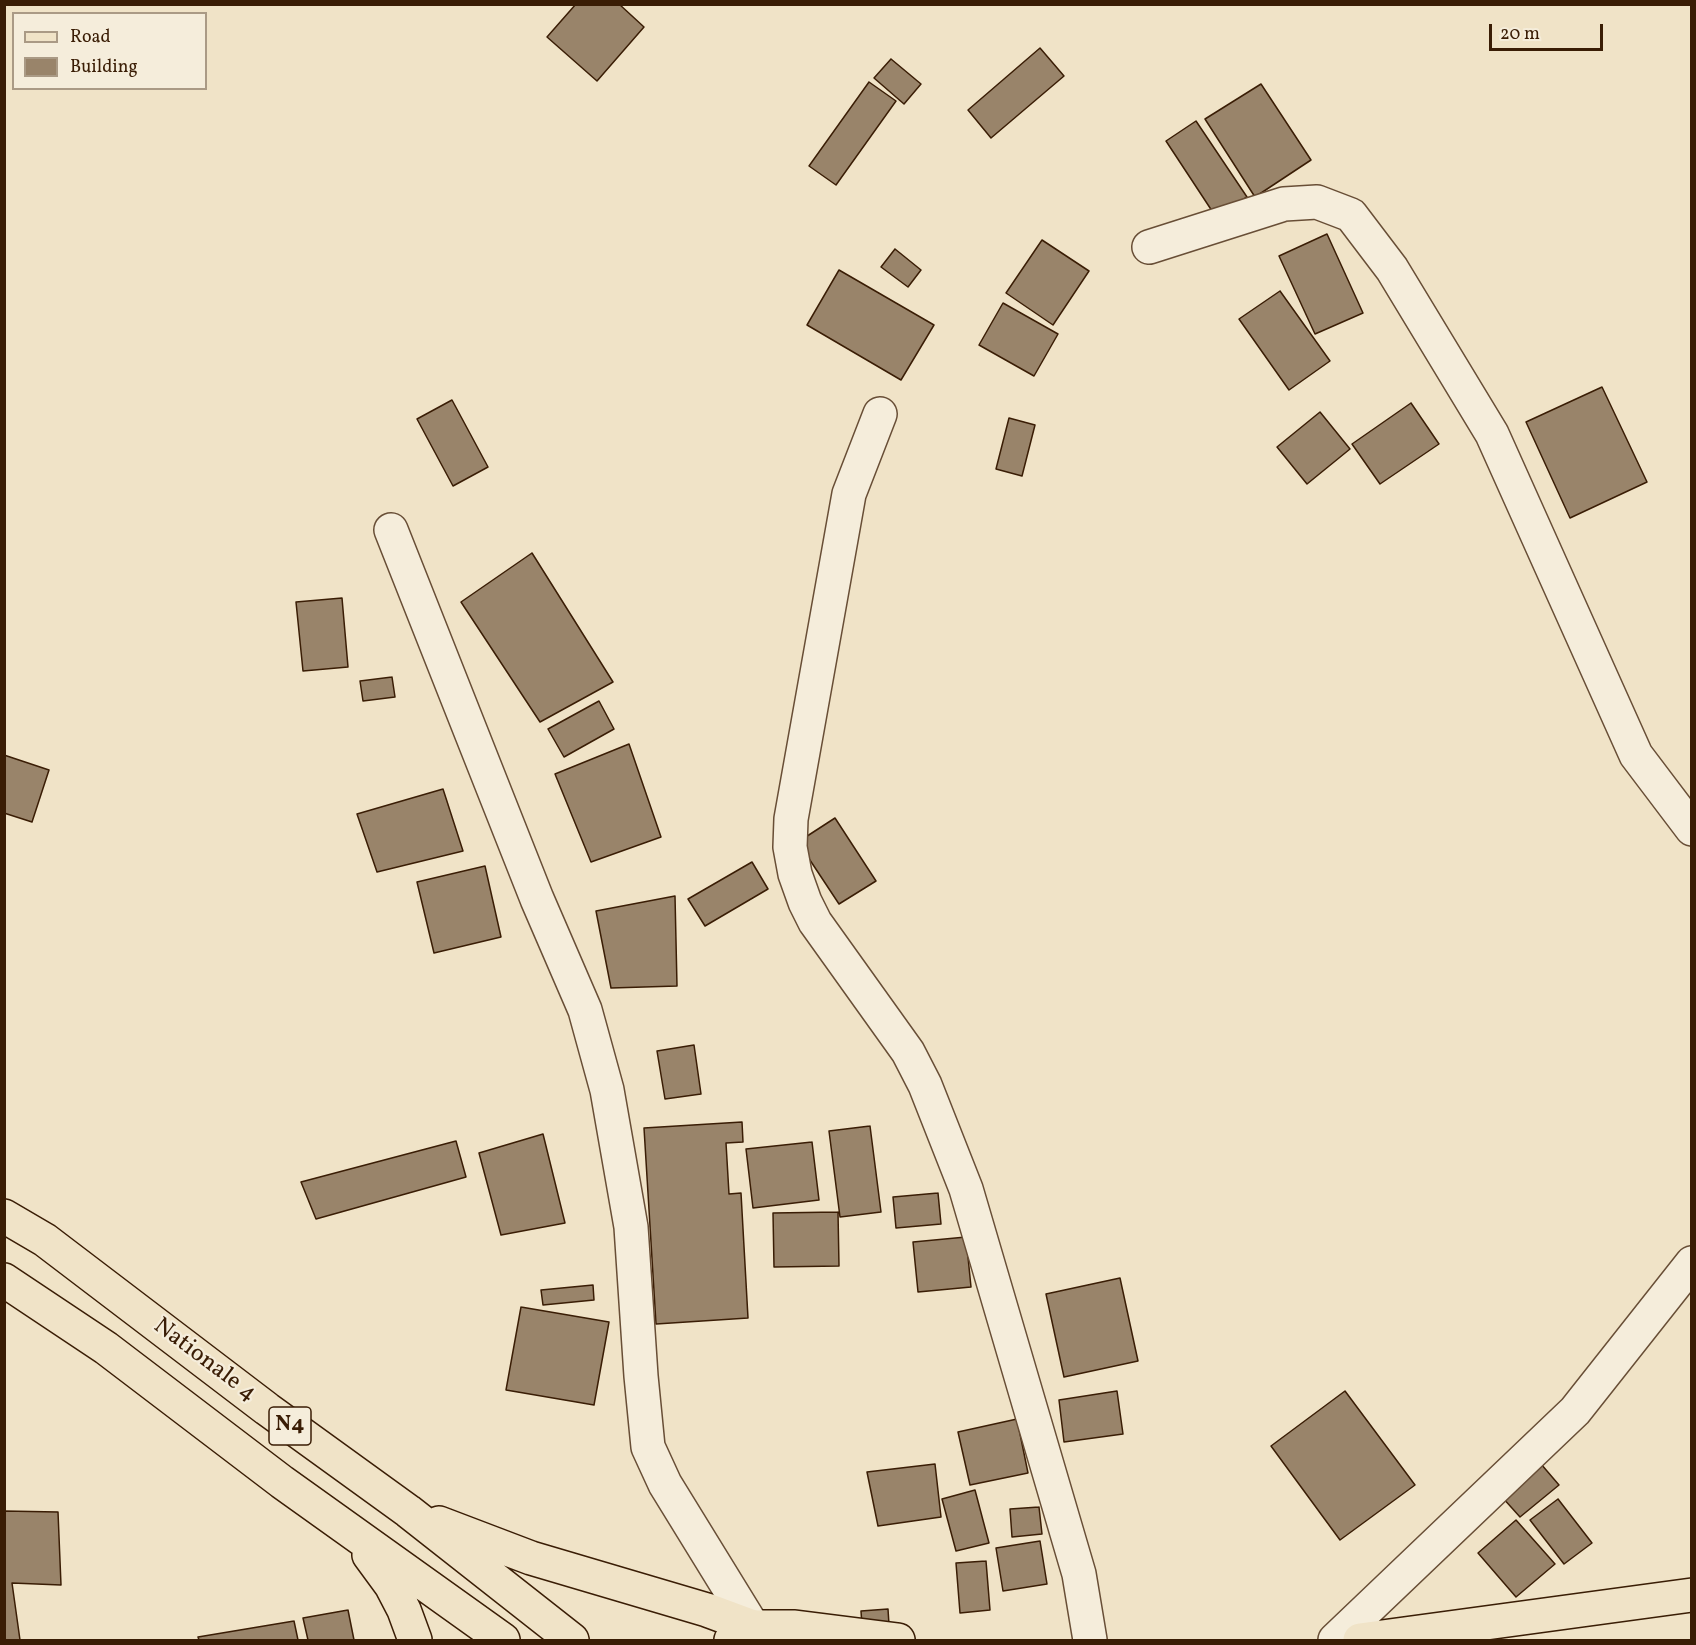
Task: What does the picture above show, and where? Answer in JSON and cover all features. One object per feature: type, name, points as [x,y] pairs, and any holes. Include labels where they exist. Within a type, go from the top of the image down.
[{"type":"main road","name":"Nationale 4","points":[[4,1216],[45,1240],[267,1409],[408,1511],[572,1641]]},
{"type":"main road","name":"Nationale 4","points":[[4,1280],[106,1348],[282,1482],[503,1641]]},
{"type":"main road","points":[[408,1511],[531,1558],[707,1610],[742,1634],[795,1627],[898,1641]]},
{"type":"main road","points":[[356,1536],[391,1584],[404,1610],[415,1641]]},
{"type":"main road","points":[[1360,1641],[1692,1594]]},
{"type":"street","points":[[1149,247],[1284,204],[1317,202],[1351,215],[1392,269],[1492,434],[1636,755],[1692,829]]},
{"type":"street","points":[[880,414],[849,494],[791,819],[790,847],[795,874],[815,922],[908,1052],[925,1085],[966,1189],[1079,1574],[1090,1641]]},
{"type":"street","points":[[391,530],[537,899],[585,1010],[607,1090],[631,1227],[648,1447],[742,1634]]},
{"type":"street","points":[[1335,1641],[1575,1412],[1692,1263]]},
{"type":"building","points":[[576,4],[619,4],[644,27],[597,81],[547,37]]},
{"type":"building","points":[[1040,48],[1064,76],[991,138],[968,110]]},
{"type":"building","points":[[891,59],[921,84],[904,104],[874,78]]},
{"type":"building","points":[[869,82],[896,101],[836,185],[809,166]]},
{"type":"building","points":[[1261,84],[1311,160],[1255,197],[1205,119]]},
{"type":"building","points":[[1196,121],[1247,197],[1216,217],[1166,141]]},
{"type":"building","points":[[1327,234],[1363,313],[1315,334],[1279,256]]},
{"type":"building","points":[[1042,240],[1089,271],[1053,325],[1006,293]]},
{"type":"building","points":[[895,249],[921,270],[908,287],[881,267]]},
{"type":"building","points":[[839,270],[934,325],[901,380],[807,325]]},
{"type":"building","points":[[1280,291],[1330,361],[1289,390],[1239,319]]},
{"type":"building","points":[[1003,303],[1058,334],[1034,376],[979,345]]},
{"type":"building","points":[[1602,387],[1647,482],[1570,518],[1526,422]]},
{"type":"building","points":[[452,400],[488,467],[453,486],[417,419]]},
{"type":"building","points":[[1411,403],[1439,444],[1380,484],[1352,444]]},
{"type":"building","points":[[1320,412],[1350,449],[1307,484],[1277,447]]},
{"type":"building","points":[[1009,418],[1035,425],[1022,476],[996,469]]},
{"type":"building","points":[[532,553],[613,682],[540,722],[461,602]]},
{"type":"building","points":[[342,598],[348,667],[303,671],[296,602]]},
{"type":"building","points":[[392,677],[395,697],[363,701],[360,681]]},
{"type":"building","points":[[599,701],[614,729],[564,757],[548,729]]},
{"type":"building","points":[[629,744],[661,837],[591,862],[555,774]]},
{"type":"building","points":[[4,755],[49,770],[32,822],[4,813]]},
{"type":"building","points":[[443,789],[463,851],[377,872],[357,814]]},
{"type":"building","points":[[835,818],[876,881],[839,904],[798,842]]},
{"type":"building","points":[[752,862],[768,889],[705,926],[688,899]]},
{"type":"building","points":[[485,866],[501,937],[434,953],[417,882]]},
{"type":"building","points":[[675,896],[677,986],[611,988],[596,911]]},
{"type":"building","points":[[694,1045],[701,1094],[665,1099],[657,1051]]},
{"type":"building","points":[[742,1122],[743,1142],[726,1143],[729,1194],[741,1193],[748,1318],[656,1324],[644,1128]]},
{"type":"building","points":[[870,1126],[881,1212],[840,1217],[829,1131]]},
{"type":"building","points":[[543,1134],[565,1223],[501,1235],[479,1153]]},
{"type":"building","points":[[456,1141],[466,1177],[316,1219],[301,1182]]},
{"type":"building","points":[[812,1142],[819,1200],[753,1208],[746,1149]]},
{"type":"building","points":[[938,1193],[941,1224],[896,1228],[893,1197]]},
{"type":"building","points":[[838,1212],[839,1266],[774,1267],[773,1213]]},
{"type":"building","points":[[966,1237],[971,1287],[918,1292],[913,1242]]},
{"type":"building","points":[[1120,1278],[1138,1361],[1064,1377],[1046,1294]]},
{"type":"building","points":[[593,1285],[594,1300],[543,1305],[541,1290]]},
{"type":"building","points":[[521,1307],[609,1322],[594,1405],[506,1390]]},
{"type":"building","points":[[1117,1391],[1123,1434],[1064,1442],[1059,1400]]},
{"type":"building","points":[[1345,1391],[1415,1485],[1340,1540],[1271,1446]]},
{"type":"building","points":[[1017,1419],[1028,1473],[970,1485],[958,1432]]},
{"type":"building","points":[[935,1464],[941,1517],[878,1526],[867,1472]]},
{"type":"building","points":[[1541,1464],[1559,1485],[1520,1517],[1502,1497]]},
{"type":"building","points":[[975,1490],[989,1543],[956,1551],[942,1499]]},
{"type":"building","points":[[1558,1499],[1592,1543],[1564,1564],[1530,1520]]},
{"type":"building","points":[[1039,1507],[1042,1534],[1012,1537],[1010,1509]]},
{"type":"building","points":[[4,1511],[58,1512],[61,1585],[12,1583],[20,1640],[4,1640]]},
{"type":"building","points":[[1516,1520],[1555,1564],[1516,1597],[1478,1553]]},
{"type":"building","points":[[1040,1541],[1047,1584],[1003,1591],[996,1548]]},
{"type":"building","points":[[986,1561],[990,1610],[960,1613],[956,1563]]},
{"type":"building","points":[[888,1609],[889,1625],[862,1626],[861,1611]]},
{"type":"building","points":[[348,1610],[354,1640],[308,1640],[303,1618]]},
{"type":"building","points":[[294,1621],[298,1640],[199,1640],[198,1637]]}]
